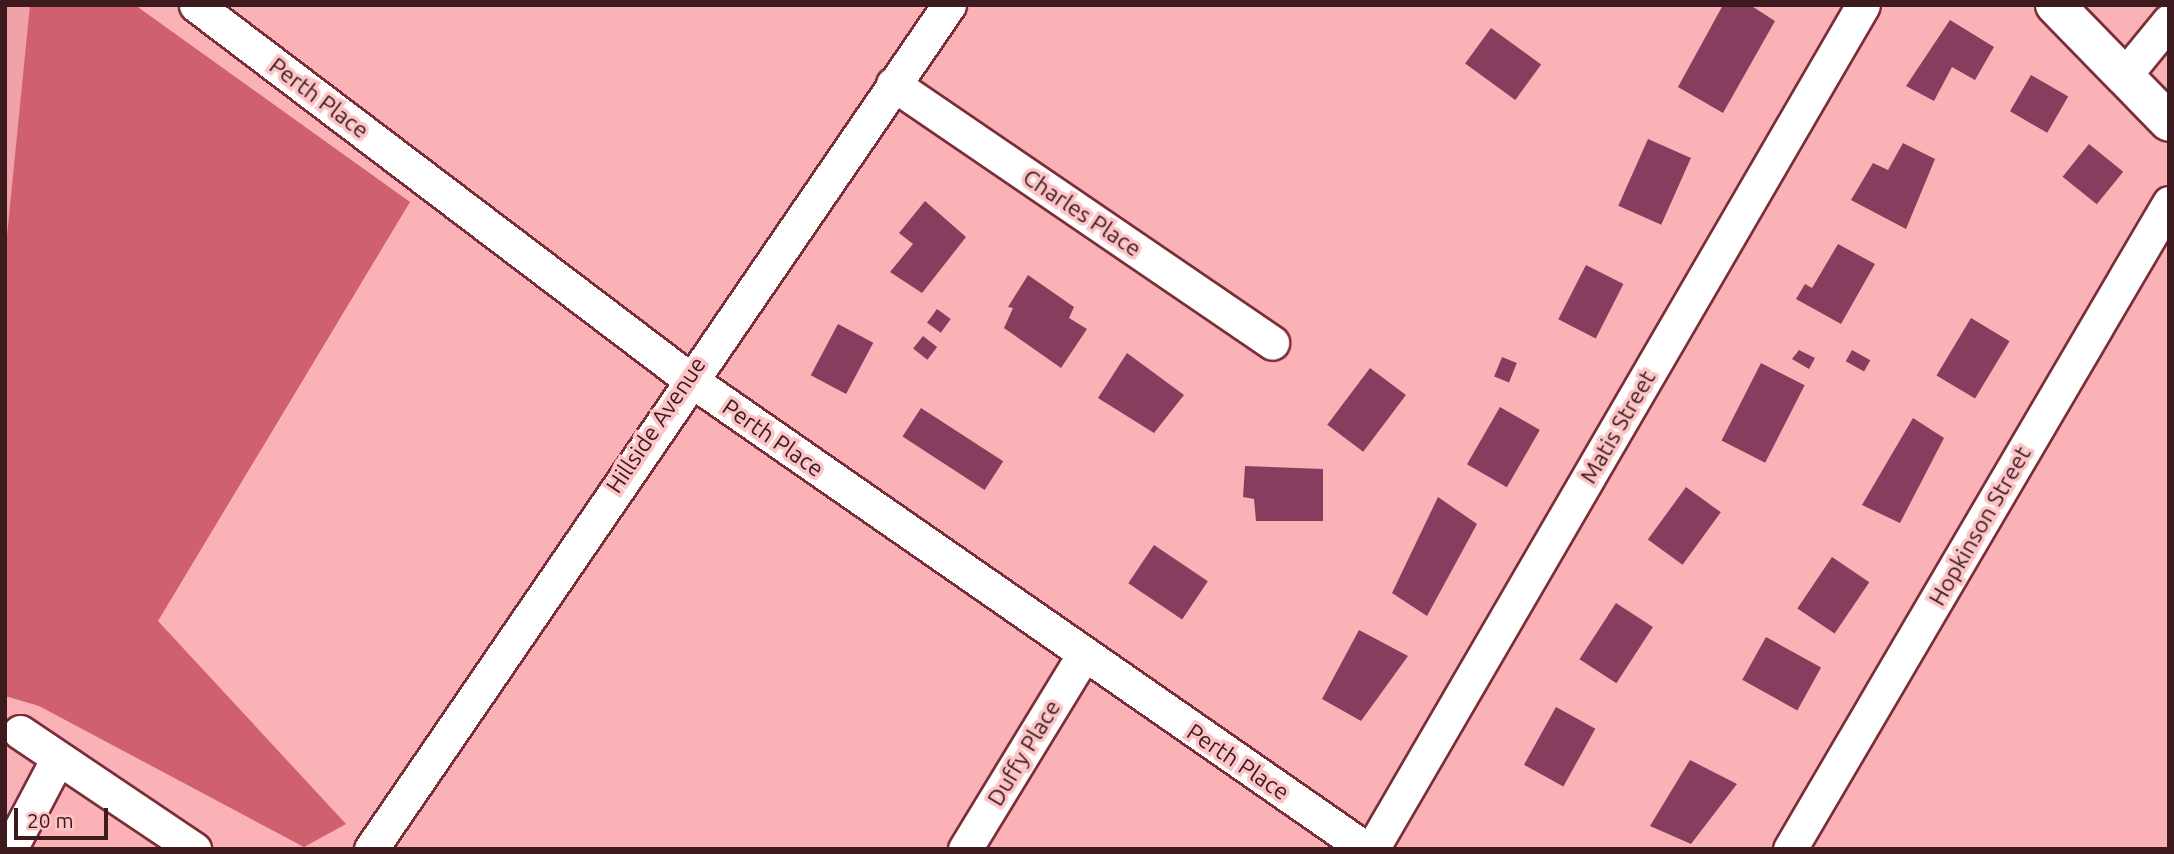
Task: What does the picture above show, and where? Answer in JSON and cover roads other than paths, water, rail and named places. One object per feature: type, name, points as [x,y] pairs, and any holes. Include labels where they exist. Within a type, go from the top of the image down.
[{"type":"main road","points":[[2055,5],[2169,122]]},
{"type":"street","name":"Perth Place","points":[[196,5],[688,378],[1082,657],[1366,849]]},
{"type":"street","name":"Hillside Avenue","points":[[371,849],[688,378],[949,5]]},
{"type":"street","name":"Matis Street","points":[[1372,849],[1863,5]]},
{"type":"street","points":[[2124,76],[2169,21]]},
{"type":"street","name":"Charles Place","points":[[893,84],[1272,342]]},
{"type":"street","name":"Hopkinson Street","points":[[1790,849],[2169,203]]},
{"type":"street","name":"Duffy Place","points":[[965,849],[1082,657]]},
{"type":"street","points":[[20,732],[57,760],[194,849]]},
{"type":"street","points":[[10,849],[57,760]]}]
